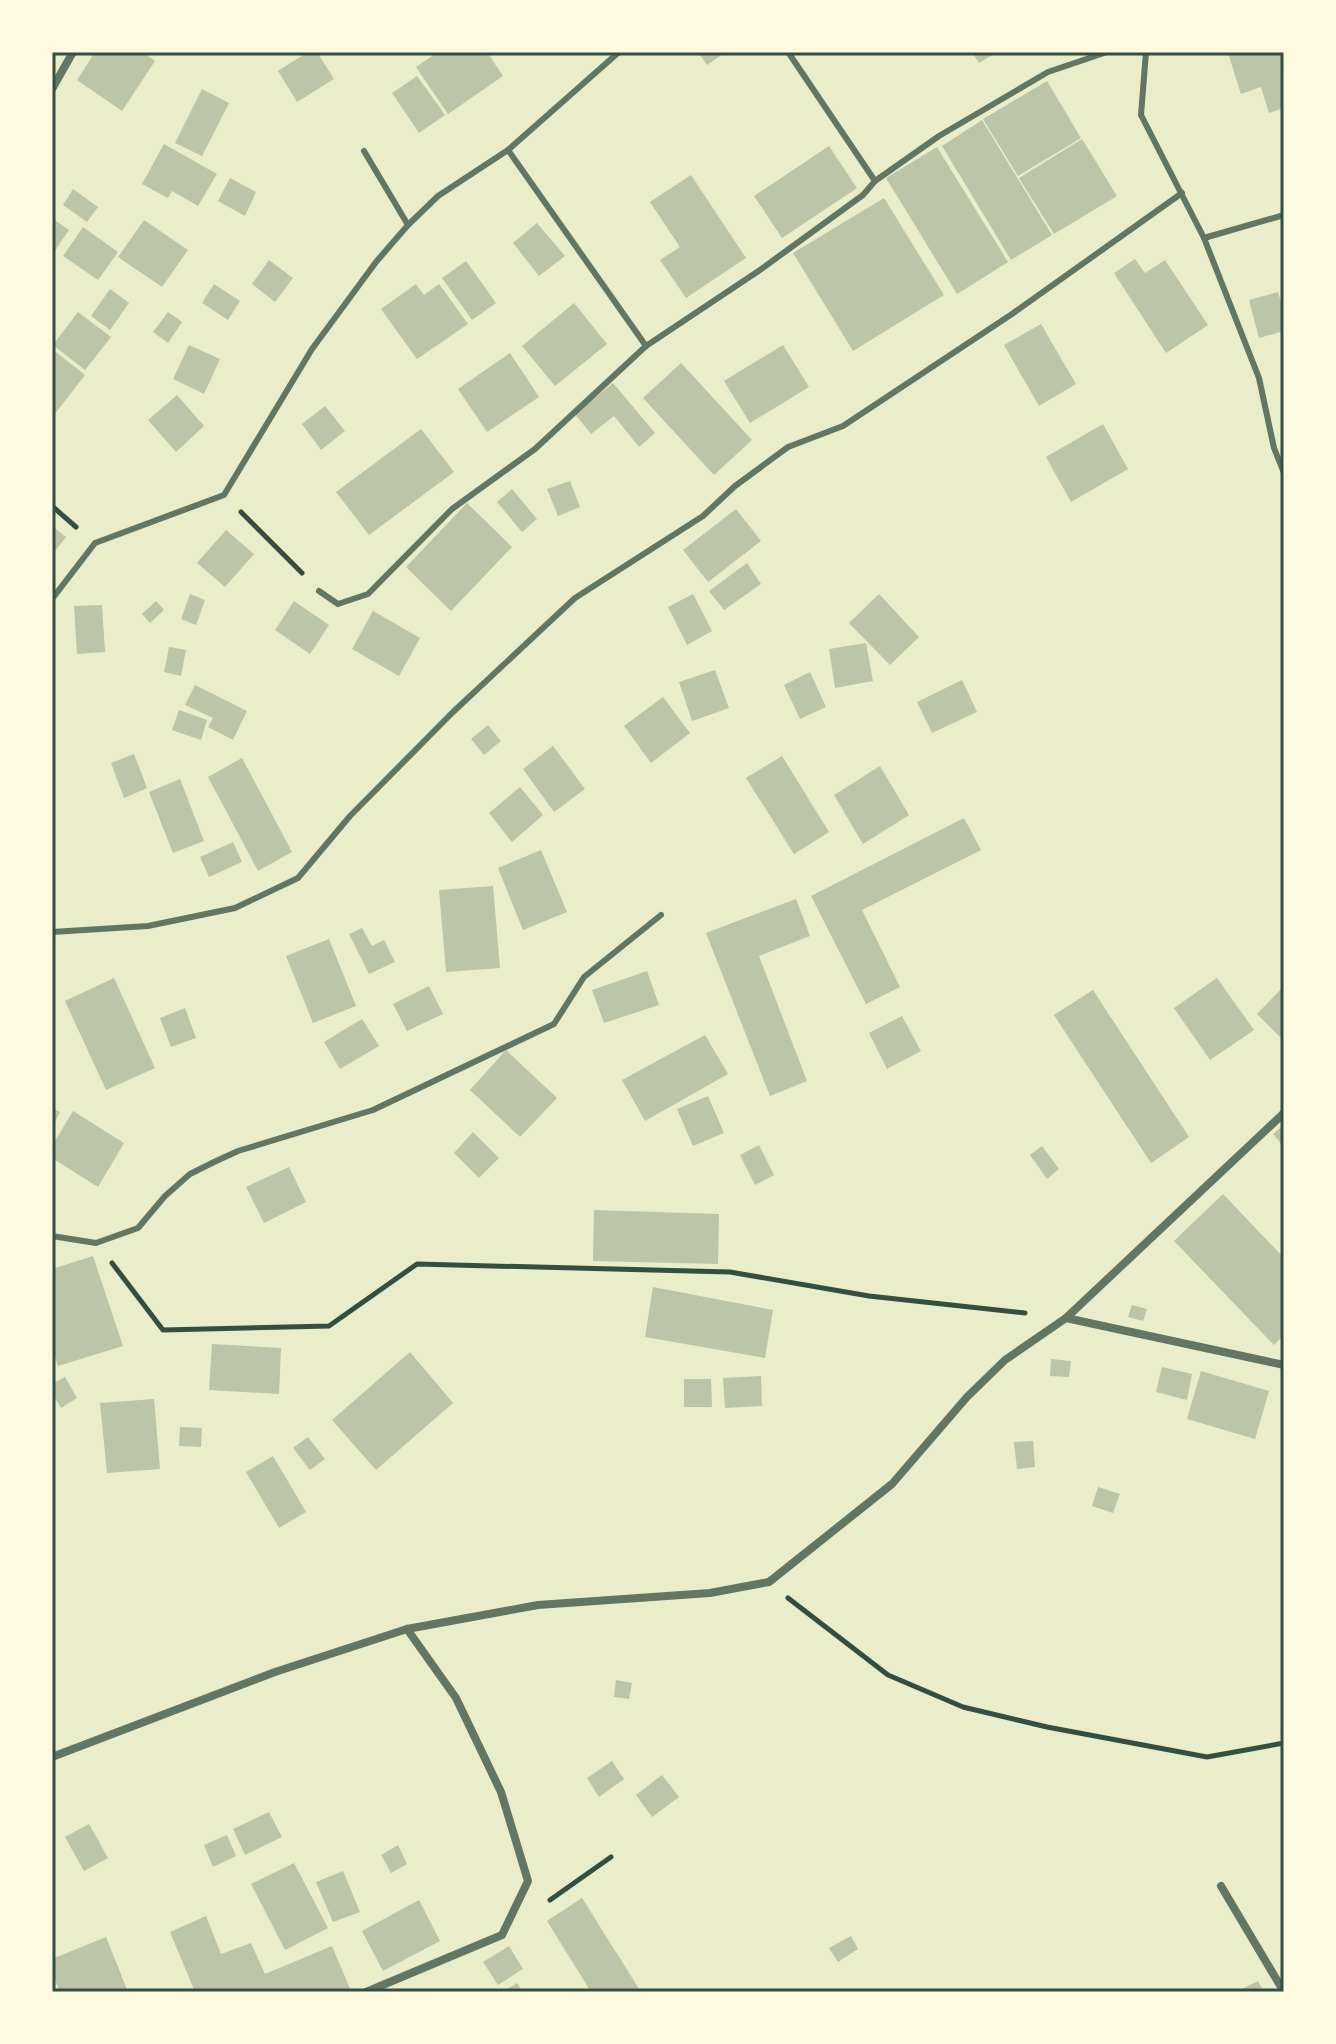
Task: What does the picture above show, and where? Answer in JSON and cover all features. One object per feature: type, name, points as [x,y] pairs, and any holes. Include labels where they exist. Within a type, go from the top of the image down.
[{"type":"street","points":[[52,89],[73,52]]},
{"type":"street","points":[[52,1757],[275,1672],[407,1629],[538,1605],[710,1593],[769,1582],[892,1484],[967,1397],[1005,1360],[1066,1318],[1284,1113]]},
{"type":"street","points":[[1066,1318],[1284,1365]]},
{"type":"street","points":[[366,1992],[502,1935],[528,1881],[501,1792],[456,1698],[407,1629]]},
{"type":"street","points":[[1221,1886],[1284,1992]]},
{"type":"lane","points":[[52,599],[95,543],[224,495],[312,349],[376,262],[408,225],[438,196],[508,150],[619,52]]},
{"type":"lane","points":[[788,52],[875,181]]},
{"type":"lane","points":[[319,591],[338,604],[368,594],[452,509],[535,449],[646,346],[760,270],[939,136],[1048,72],[1107,52]]},
{"type":"lane","points":[[1146,52],[1141,115],[1204,238],[1259,378],[1274,448],[1284,473]]},
{"type":"lane","points":[[508,150],[646,346]]},
{"type":"lane","points":[[364,151],[408,225]]},
{"type":"lane","points":[[52,932],[148,926],[235,908],[298,878],[350,816],[453,712],[575,598],[703,516],[735,486],[788,447],[843,426],[1012,314],[1182,193]]},
{"type":"lane","points":[[1204,238],[1284,215]]},
{"type":"lane","points":[[52,1236],[96,1243],[138,1228],[165,1196],[190,1174],[214,1162],[238,1151],[373,1110],[554,1024],[584,977],[661,915]]},
{"type":"path","points":[[224,495],[319,591]]},
{"type":"path","points":[[96,1243],[163,1330],[329,1326],[417,1264],[730,1272],[869,1296],[1066,1318]]},
{"type":"path","points":[[769,1582],[888,1675],[963,1707],[1047,1727],[1207,1757],[1284,1743]]},
{"type":"path","points":[[502,1935],[611,1857]]},
{"type":"building","points":[[95,52],[142,52],[155,61],[122,111],[77,80]]},
{"type":"building","points":[[308,52],[317,52],[334,79],[297,102],[278,71]]},
{"type":"building","points":[[429,52],[487,52],[503,76],[448,114],[416,67],[432,56]]},
{"type":"building","points":[[698,52],[726,52],[707,65]]},
{"type":"building","points":[[972,52],[997,52],[979,63]]},
{"type":"building","points":[[1284,52],[1284,108],[1269,113],[1261,87],[1241,94],[1228,53]]},
{"type":"building","points":[[417,76],[445,115],[419,133],[392,93]]},
{"type":"building","points":[[1047,81],[1081,138],[1018,176],[983,119]]},
{"type":"building","points":[[202,89],[229,103],[202,156],[175,143]]},
{"type":"building","points":[[982,120],[1052,235],[1011,260],[942,146]]},
{"type":"building","points":[[1082,139],[1117,196],[1054,234],[1019,178]]},
{"type":"building","points":[[164,144],[217,174],[198,206],[172,191],[168,198],[142,184]]},
{"type":"building","points":[[829,146],[857,188],[782,238],[754,196]]},
{"type":"building","points":[[937,147],[1008,262],[957,294],[886,178]]},
{"type":"building","points":[[691,175],[746,258],[686,298],[660,260],[680,247],[650,202]]},
{"type":"building","points":[[230,178],[256,192],[245,216],[218,201]]},
{"type":"building","points":[[73,189],[98,207],[87,222],[63,205]]},
{"type":"building","points":[[884,198],[944,295],[853,351],[793,253]]},
{"type":"building","points":[[52,218],[69,230],[52,255]]},
{"type":"building","points":[[144,220],[188,250],[162,287],[118,257]]},
{"type":"building","points":[[537,223],[565,256],[539,276],[513,243]]},
{"type":"building","points":[[83,227],[118,252],[98,280],[63,256]]},
{"type":"building","points":[[1135,259],[1145,273],[1165,260],[1208,325],[1166,353],[1114,273]]},
{"type":"building","points":[[269,260],[293,278],[275,302],[252,284]]},
{"type":"building","points":[[466,261],[496,303],[472,320],[442,278]]},
{"type":"building","points":[[214,284],[240,301],[228,320],[202,303]]},
{"type":"building","points":[[416,284],[424,295],[439,284],[468,324],[417,359],[381,309]]},
{"type":"building","points":[[110,289],[129,303],[110,330],[91,316]]},
{"type":"building","points":[[1278,292],[1284,312],[1284,331],[1259,338],[1249,300]]},
{"type":"building","points":[[574,303],[607,344],[555,386],[522,346]]},
{"type":"building","points":[[78,312],[111,337],[85,370],[53,345]]},
{"type":"building","points":[[168,312],[182,322],[168,343],[153,332]]},
{"type":"building","points":[[1041,324],[1076,384],[1039,406],[1004,345]]},
{"type":"building","points":[[189,345],[220,359],[204,394],[173,379]]},
{"type":"building","points":[[783,345],[809,387],[750,423],[724,381]]},
{"type":"building","points":[[52,349],[85,375],[54,415],[52,413]]},
{"type":"building","points":[[510,353],[539,397],[487,432],[458,389]]},
{"type":"building","points":[[681,363],[752,440],[714,475],[643,398]]},
{"type":"building","points":[[613,383],[655,433],[639,447],[614,416],[591,434],[575,414]]},
{"type":"building","points":[[177,395],[204,426],[176,452],[148,420]]},
{"type":"building","points":[[325,406],[345,431],[321,450],[302,424]]},
{"type":"building","points":[[1103,424],[1128,469],[1071,502],[1046,457]]},
{"type":"building","points":[[421,429],[454,472],[369,535],[336,492]]},
{"type":"building","points":[[570,481],[580,507],[558,516],[547,489]]},
{"type":"building","points":[[512,489],[537,519],[522,532],[497,502]]},
{"type":"building","points":[[467,503],[512,547],[451,611],[406,567]]},
{"type":"building","points":[[736,509],[761,541],[708,582],[683,550]]},
{"type":"building","points":[[52,526],[66,537],[52,555]]},
{"type":"building","points":[[226,530],[254,554],[225,587],[197,563]]},
{"type":"building","points":[[747,563],[761,584],[724,610],[709,591]]},
{"type":"building","points":[[190,594],[205,600],[196,625],[181,619]]},
{"type":"building","points":[[693,594],[712,631],[687,645],[668,607]]},
{"type":"building","points":[[879,594],[919,637],[890,665],[849,623]]},
{"type":"building","points":[[156,601],[164,610],[150,623],[142,614]]},
{"type":"building","points":[[294,601],[329,625],[310,654],[275,630]]},
{"type":"building","points":[[102,605],[105,652],[77,654],[74,606]]},
{"type":"building","points":[[373,611],[420,638],[399,676],[352,649]]},
{"type":"building","points":[[866,643],[873,681],[835,688],[829,649]]},
{"type":"building","points":[[169,647],[186,650],[181,676],[164,672]]},
{"type":"building","points":[[715,670],[729,708],[692,721],[679,682]]},
{"type":"building","points":[[810,672],[826,707],[800,719],[784,685]]},
{"type":"building","points":[[962,680],[977,712],[932,733],[917,702]]},
{"type":"building","points":[[195,685],[247,711],[233,740],[208,727],[213,718],[185,705]]},
{"type":"building","points":[[663,697],[690,733],[651,763],[624,726]]},
{"type":"building","points":[[179,710],[207,720],[201,740],[172,730]]},
{"type":"building","points":[[488,725],[501,741],[484,755],[471,739]]},
{"type":"building","points":[[553,746],[585,789],[554,812],[523,769]]},
{"type":"building","points":[[134,754],[147,788],[124,798],[111,763]]},
{"type":"building","points":[[782,756],[829,832],[794,854],[746,778]]},
{"type":"building","points":[[242,758],[292,852],[258,871],[208,777]]},
{"type":"building","points":[[880,766],[909,815],[863,844],[834,795]]},
{"type":"building","points":[[180,779],[204,841],[173,853],[149,792]]},
{"type":"building","points":[[520,787],[543,815],[512,842],[489,813]]},
{"type":"building","points":[[964,818],[981,850],[862,910],[900,987],[866,1004],[811,896]]},
{"type":"building","points":[[233,842],[242,862],[209,877],[200,857]]},
{"type":"building","points":[[541,850],[567,912],[523,930],[498,868]]},
{"type":"building","points":[[493,886],[500,968],[446,972],[439,890]]},
{"type":"building","points":[[796,899],[810,936],[759,956],[807,1081],[770,1096],[706,933]]},
{"type":"building","points":[[362,928],[372,946],[384,940],[395,962],[369,974],[349,934]]},
{"type":"building","points":[[329,939],[356,1006],[313,1023],[286,956]]},
{"type":"building","points":[[647,971],[659,1005],[604,1023],[592,990]]},
{"type":"building","points":[[114,978],[155,1068],[106,1090],[65,1001]]},
{"type":"building","points":[[1217,978],[1254,1030],[1210,1060],[1174,1008]]},
{"type":"building","points":[[429,986],[443,1014],[407,1031],[393,1004]]},
{"type":"building","points":[[1284,986],[1284,1033],[1280,1037],[1257,1014]]},
{"type":"building","points":[[1093,990],[1189,1137],[1151,1163],[1054,1015]]},
{"type":"building","points":[[185,1008],[196,1038],[171,1047],[160,1018]]},
{"type":"building","points":[[902,1016],[921,1051],[887,1069],[869,1033]]},
{"type":"building","points":[[362,1019],[379,1046],[340,1069],[324,1042]]},
{"type":"building","points":[[705,1035],[728,1074],[645,1121],[622,1080]]},
{"type":"building","points":[[506,1050],[557,1098],[520,1137],[470,1090]]},
{"type":"building","points":[[708,1096],[724,1133],[693,1146],[677,1109]]},
{"type":"building","points":[[52,1108],[60,1112],[52,1128]]},
{"type":"building","points":[[73,1111],[124,1143],[98,1187],[52,1158],[52,1146]]},
{"type":"building","points":[[1284,1125],[1284,1147],[1273,1134]]},
{"type":"building","points":[[473,1132],[499,1158],[479,1178],[454,1153]]},
{"type":"building","points":[[759,1145],[774,1175],[755,1185],[740,1155]]},
{"type":"building","points":[[1042,1146],[1059,1169],[1047,1179],[1030,1155]]},
{"type":"building","points":[[289,1167],[306,1202],[264,1223],[246,1187]]},
{"type":"building","points":[[1223,1194],[1284,1258],[1284,1335],[1274,1345],[1174,1241]]},
{"type":"building","points":[[594,1210],[719,1214],[718,1264],[593,1261]]},
{"type":"building","points":[[93,1256],[123,1346],[58,1366],[52,1348],[52,1269]]},
{"type":"building","points":[[653,1287],[773,1310],[765,1358],[645,1337]]},
{"type":"building","points":[[1132,1305],[1147,1309],[1143,1321],[1128,1317]]},
{"type":"building","points":[[212,1344],[281,1348],[279,1394],[209,1390]]},
{"type":"building","points":[[410,1352],[453,1403],[376,1470],[332,1420]]},
{"type":"building","points":[[1051,1359],[1071,1361],[1069,1377],[1050,1376]]},
{"type":"building","points":[[1162,1367],[1192,1374],[1187,1400],[1156,1392]]},
{"type":"building","points":[[1201,1371],[1269,1391],[1255,1439],[1187,1419]]},
{"type":"building","points":[[761,1376],[762,1406],[725,1408],[723,1378]]},
{"type":"building","points":[[65,1377],[77,1398],[61,1408],[52,1393],[52,1384]]},
{"type":"building","points":[[684,1379],[711,1379],[712,1407],[684,1407]]},
{"type":"building","points":[[154,1399],[160,1469],[107,1473],[100,1403]]},
{"type":"building","points":[[180,1427],[202,1428],[201,1447],[179,1446]]},
{"type":"building","points":[[308,1437],[325,1459],[310,1470],[293,1448]]},
{"type":"building","points":[[1033,1441],[1035,1467],[1017,1469],[1014,1442]]},
{"type":"building","points":[[273,1456],[306,1512],[279,1528],[246,1472]]},
{"type":"building","points":[[1098,1487],[1120,1494],[1113,1513],[1092,1506]]},
{"type":"building","points":[[616,1680],[632,1683],[629,1699],[614,1697]]},
{"type":"building","points":[[612,1761],[624,1779],[599,1797],[587,1778]]},
{"type":"building","points":[[662,1775],[679,1797],[652,1817],[636,1795]]},
{"type":"building","points":[[269,1812],[282,1837],[245,1855],[233,1829]]},
{"type":"building","points":[[89,1824],[108,1858],[84,1871],[65,1837]]},
{"type":"building","points":[[227,1835],[236,1856],[213,1867],[204,1845]]},
{"type":"building","points":[[398,1845],[407,1864],[391,1873],[381,1855]]},
{"type":"building","points":[[294,1863],[328,1928],[285,1950],[251,1884]]},
{"type":"building","points":[[343,1871],[360,1912],[333,1922],[316,1882]]},
{"type":"building","points":[[582,1898],[641,1992],[591,1992],[547,1921]]},
{"type":"building","points":[[419,1900],[440,1941],[383,1971],[362,1931]]},
{"type":"building","points":[[206,1916],[221,1954],[251,1943],[265,1974],[332,1946],[351,1991],[195,1992],[170,1932]]},
{"type":"building","points":[[851,1936],[858,1949],[838,1962],[829,1948]]},
{"type":"building","points":[[106,1937],[128,1992],[60,1992],[52,1973],[52,1959]]},
{"type":"building","points":[[509,1946],[523,1969],[498,1985],[483,1962]]},
{"type":"building","points":[[1258,1981],[1264,1992],[1236,1992]]},
{"type":"building","points":[[517,1983],[523,1992],[503,1992]]}]
